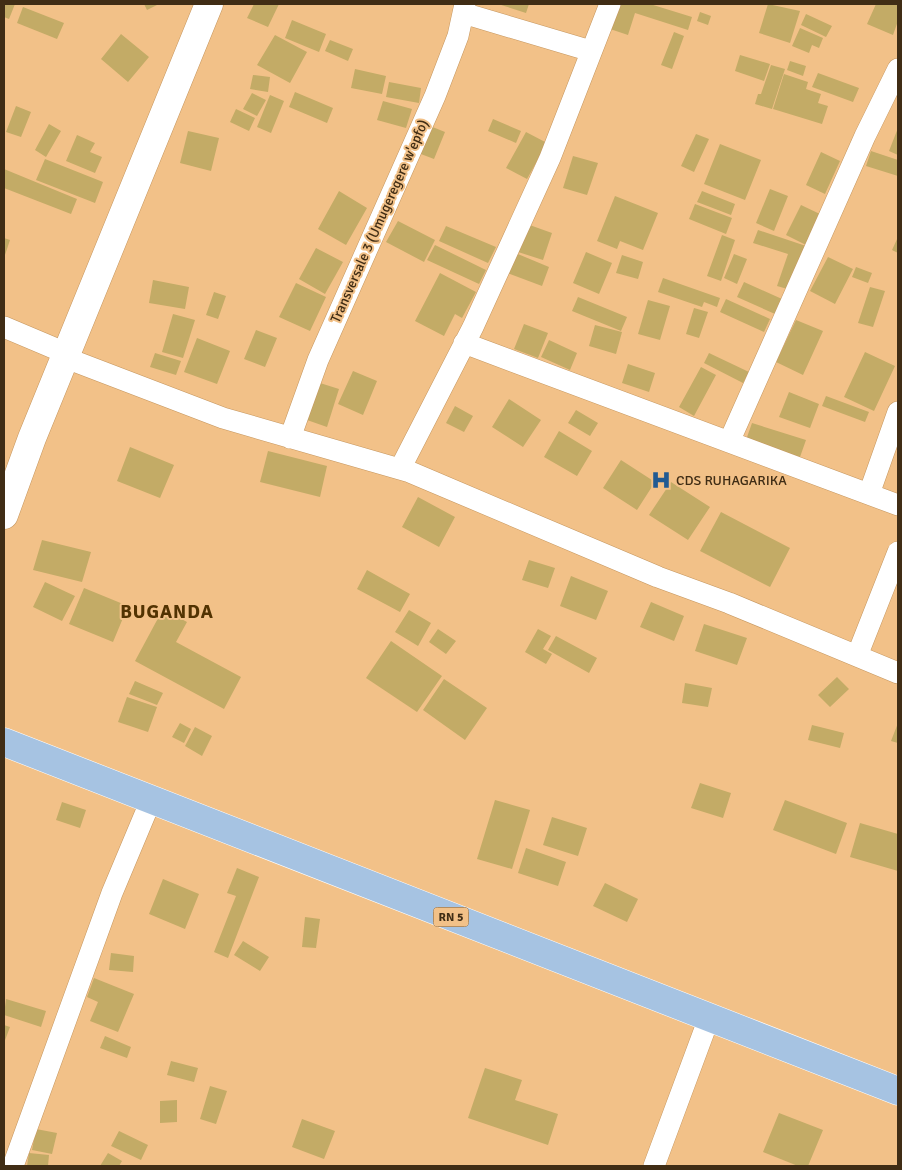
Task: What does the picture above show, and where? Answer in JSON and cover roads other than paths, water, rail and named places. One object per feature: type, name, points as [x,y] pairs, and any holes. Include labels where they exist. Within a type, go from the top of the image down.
[{"type":"main road","name":"RN 5","points":[[4,742],[898,1091]]},
{"type":"street","points":[[4,515],[32,438],[209,4]]},
{"type":"street","points":[[400,469],[464,343],[550,158],[610,4]]},
{"type":"street","points":[[464,8],[591,51]]},
{"type":"street","name":"Transversale 3 (Umugeregere w'epfo)","points":[[290,438],[318,360],[435,96],[458,36],[464,8]]},
{"type":"street","points":[[729,442],[898,69]]},
{"type":"street","points":[[4,327],[67,356],[223,418],[400,469],[658,577],[729,603],[898,673]]},
{"type":"street","points":[[464,343],[898,505]]},
{"type":"street","points":[[869,494],[898,412]]},
{"type":"street","points":[[857,656],[898,552]]},
{"type":"street","points":[[13,1166],[112,893],[152,800]]},
{"type":"street","points":[[654,1166],[709,1018]]},
{"type":"place","name":"CDS RUHAGARIKA","points":[[661,480]]},
{"type":"district","name":"BUGANDA","points":[[167,611]]}]
